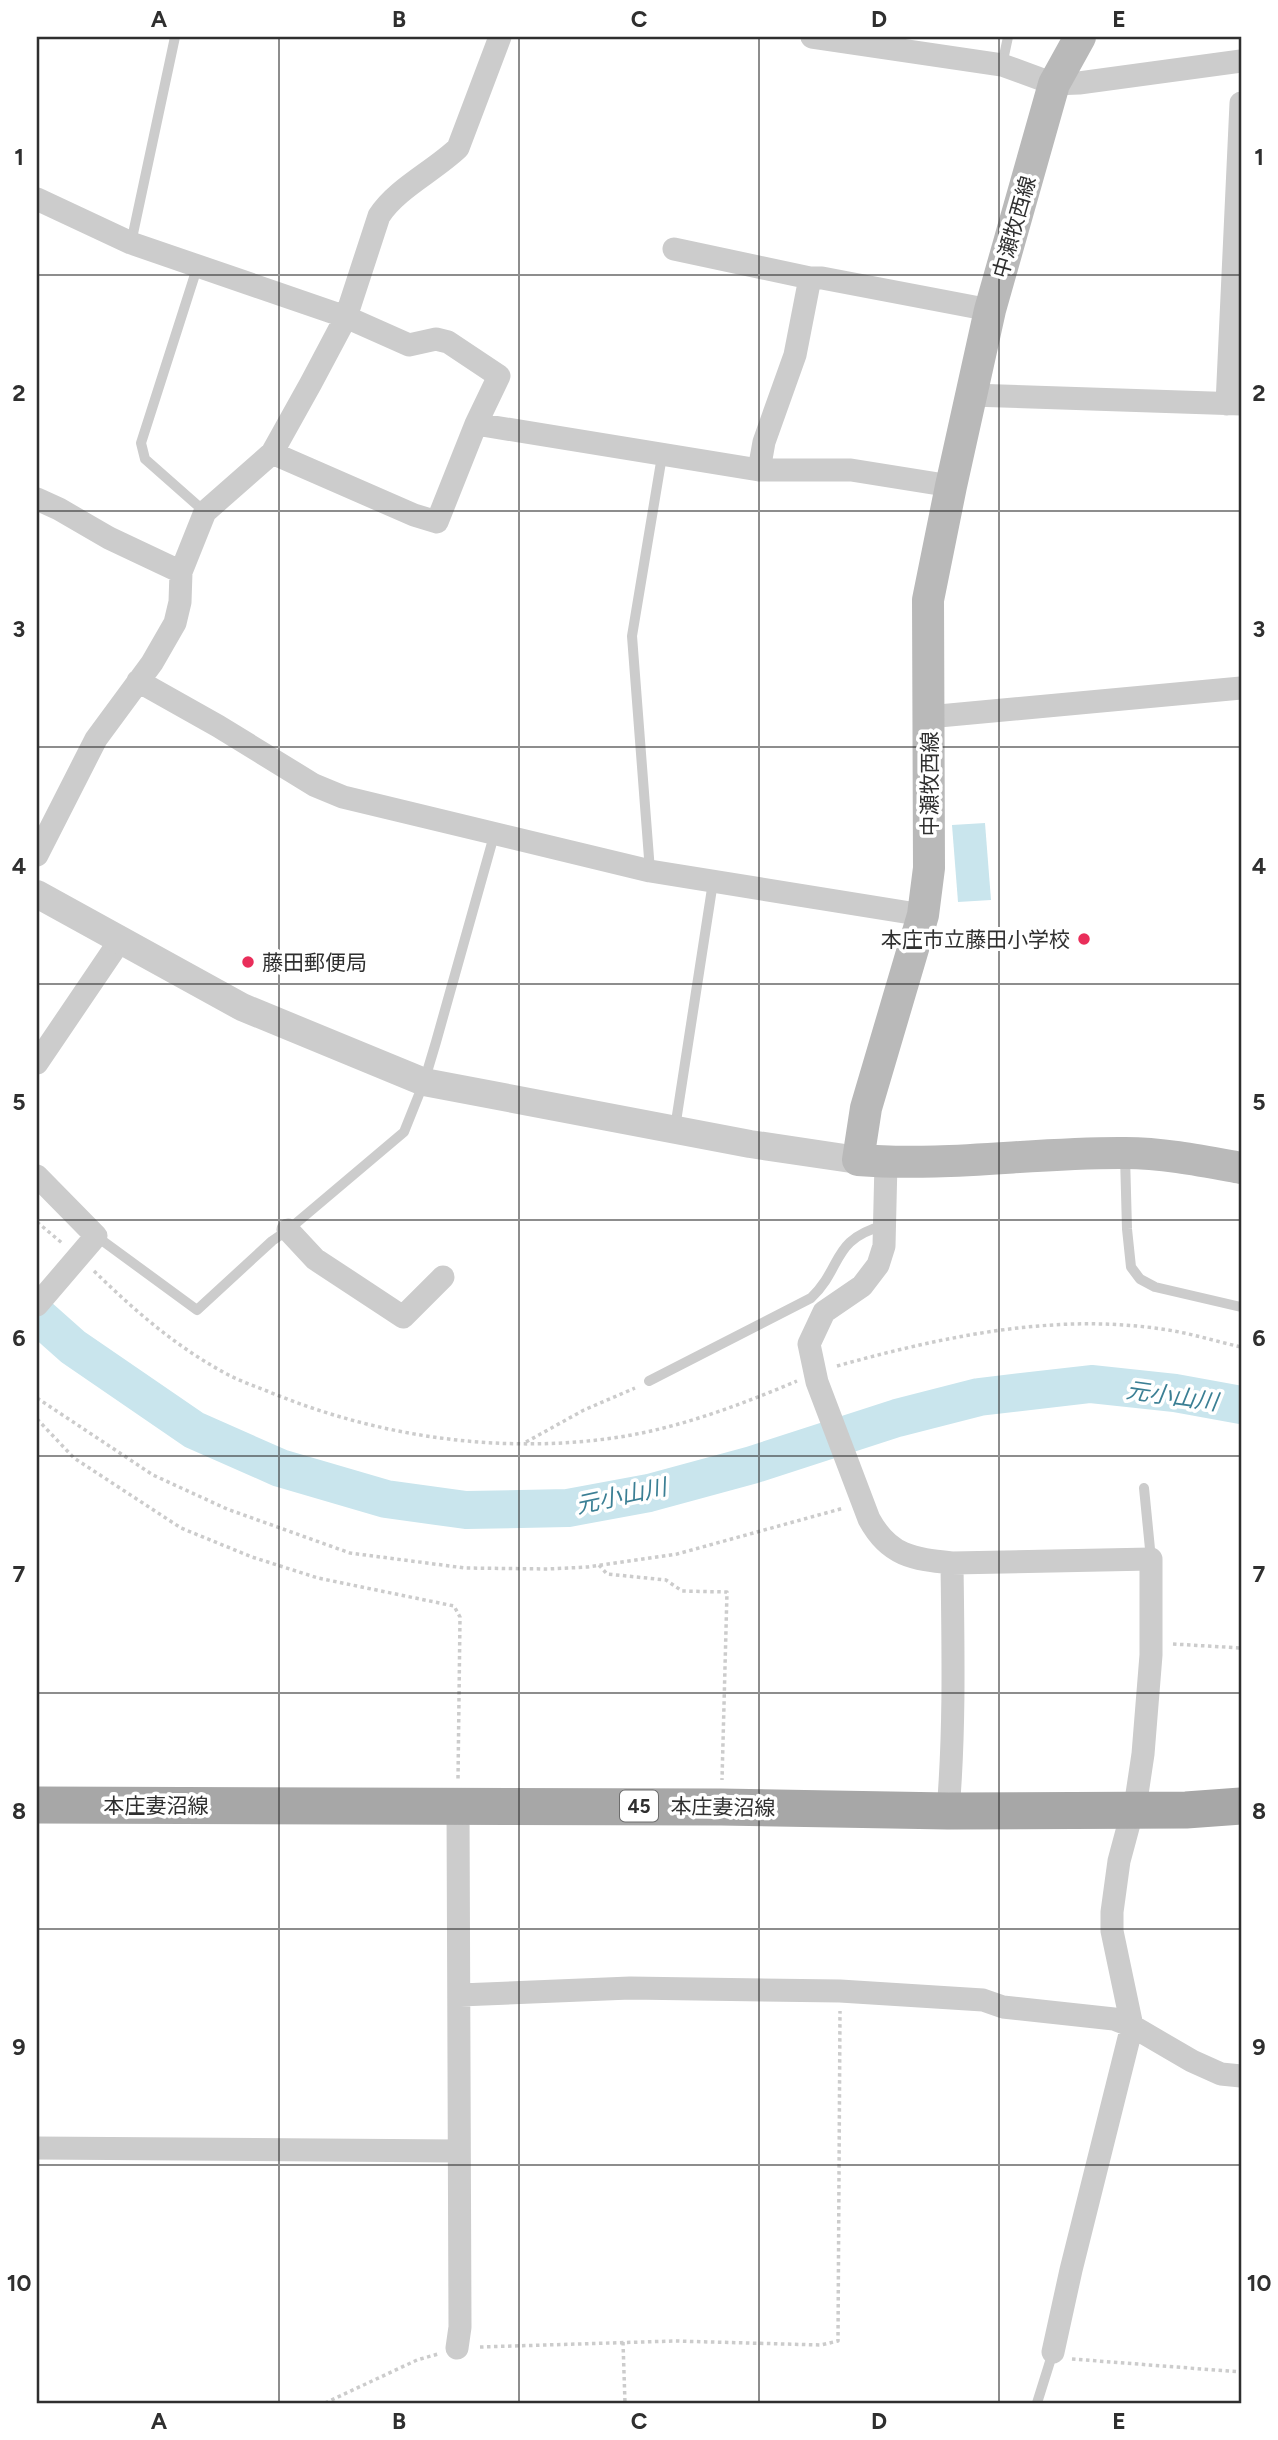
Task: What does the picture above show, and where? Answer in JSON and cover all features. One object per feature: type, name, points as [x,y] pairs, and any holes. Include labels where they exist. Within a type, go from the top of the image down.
[{"type":"main road","name":"中瀬牧西線","points":[[872,1161],[866,1108],[923,915],[929,868],[928,600],[950,486],[990,310],[1054,84],[1080,37]]},
{"type":"main road","points":[[872,1161],[936,1163],[1125,1153],[1167,1155],[1241,1168]]},
{"type":"main road","name":"本庄妻沼線","points":[[37,1805],[721,1807],[948,1811],[1186,1810],[1241,1806]]},
{"type":"street","points":[[37,855],[96,739],[152,663],[174,623],[180,602],[181,572],[205,512],[272,453],[346,317],[379,216],[387,203],[458,148],[500,37]]},
{"type":"street","points":[[812,37],[1002,65],[1054,84],[1241,61]]},
{"type":"street","points":[[971,394],[1234,404],[1241,103]]},
{"type":"street","points":[[37,199],[131,243],[346,317],[409,345],[436,339],[448,342],[499,376],[476,424],[438,522],[414,515],[272,453]]},
{"type":"street","points":[[674,248],[810,278],[822,278],[990,310]]},
{"type":"street","points":[[759,470],[764,442],[794,355],[810,278]]},
{"type":"street","points":[[476,424],[759,470],[851,470],[950,486]]},
{"type":"street","points":[[37,499],[109,538],[181,572]]},
{"type":"street","points":[[138,681],[314,785],[343,797],[650,872],[923,915]]},
{"type":"street","points":[[928,718],[1241,688]]},
{"type":"street","points":[[37,894],[243,1007],[424,1082],[750,1144],[872,1161],[885,1225],[884,1246],[878,1265],[862,1286],[824,1312],[809,1344],[816,1376],[861,1499],[876,1532],[887,1545],[920,1560],[952,1563],[1151,1559],[1150,1643],[1143,1754],[1117,1876],[1112,1931],[1132,2026],[1071,2270],[1054,2352]]},
{"type":"street","points":[[37,1063],[121,939]]},
{"type":"street","points":[[37,1176],[96,1236],[72,1256],[37,1305]]},
{"type":"street","points":[[288,1230],[315,1259],[403,1317],[443,1277]]},
{"type":"street","points":[[948,1811],[953,1680],[952,1563]]},
{"type":"street","points":[[457,2348],[460,2327],[458,1806]]},
{"type":"street","points":[[460,1995],[630,1988],[840,1991],[983,2000],[1003,2007],[1114,2019],[1132,2026],[1192,2061],[1221,2074],[1241,2077]]},
{"type":"street","points":[[37,2148],[458,2151]]},
{"type":"lane","points":[[131,243],[175,37]]},
{"type":"lane","points":[[1002,65],[1008,37]]},
{"type":"lane","points":[[198,265],[141,443],[145,459],[205,512]]},
{"type":"lane","points":[[650,872],[632,636],[662,456]]},
{"type":"lane","points":[[96,1236],[197,1310],[272,1241],[404,1132],[424,1082],[495,832]]},
{"type":"lane","points":[[674,1128],[713,882]]},
{"type":"lane","points":[[1125,1153],[1131,1267],[1140,1279],[1155,1287],[1241,1307]]},
{"type":"lane","points":[[649,1381],[811,1298],[822,1287],[838,1255],[848,1242],[864,1231],[885,1225]]},
{"type":"lane","points":[[1143,1488],[1151,1559]]},
{"type":"lane","points":[[1037,2403],[1054,2352]]},
{"type":"path","points":[[37,1222],[156,1329],[225,1374],[342,1418],[427,1436],[524,1443],[589,1441],[655,1430],[730,1409],[816,1376],[940,1340],[987,1332],[1065,1325],[1108,1325],[1173,1331],[1241,1347]]},
{"type":"path","points":[[524,1443],[584,1410],[649,1381]]},
{"type":"path","points":[[37,1398],[153,1475],[227,1509],[350,1553],[465,1567],[548,1569],[599,1565],[677,1554],[768,1530],[861,1499]]},
{"type":"path","points":[[37,1419],[74,1458],[181,1528],[251,1557],[318,1578],[454,1606],[460,1617],[458,1806]]},
{"type":"path","points":[[599,1565],[607,1574],[666,1580],[682,1591],[727,1592],[721,1807]]},
{"type":"path","points":[[1150,1643],[1241,1648]]},
{"type":"path","points":[[325,2403],[417,2360],[457,2348],[675,2341],[821,2345],[838,2342],[840,1991]]},
{"type":"path","points":[[623,2342],[625,2403]]},
{"type":"path","points":[[1054,2352],[1066,2359],[1241,2372]]},
{"type":"water","points":[[985,823],[991,900],[958,902],[952,825]]},
{"type":"waterway","name":"元小山川","points":[[37,1315],[73,1347],[194,1430],[280,1468],[386,1499],[466,1510],[568,1508],[649,1493],[752,1465],[897,1418],[979,1397],[1091,1384],[1175,1393],[1241,1405]]},
{"type":"place","name":"本庄市立藤田小学校","points":[[1084,939]]},
{"type":"place","name":"藤田郵便局","points":[[248,962]]}]
